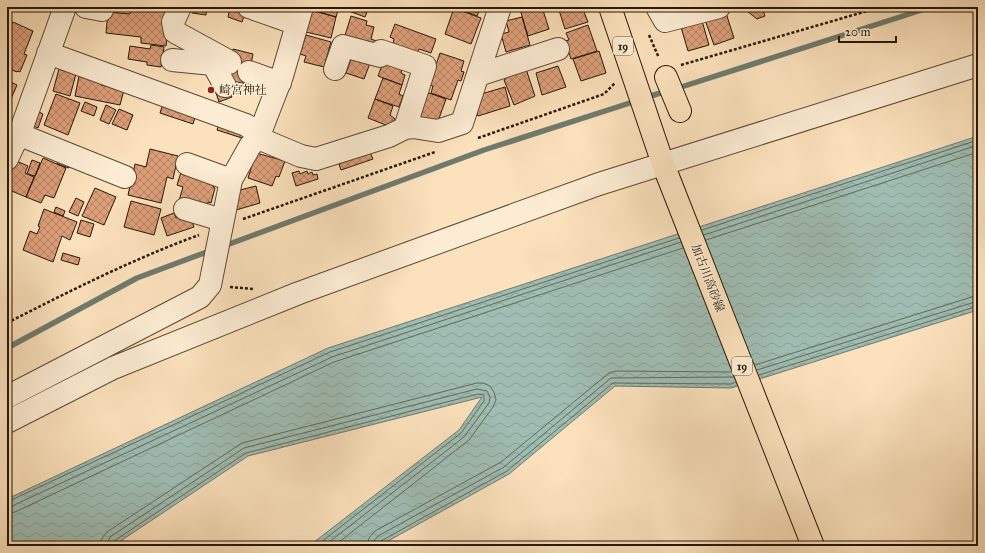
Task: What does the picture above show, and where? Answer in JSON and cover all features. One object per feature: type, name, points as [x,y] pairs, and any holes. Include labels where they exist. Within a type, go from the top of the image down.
[{"type":"main road","name":"加古川高砂線","points":[[610,7],[626,83],[649,123],[663,164],[813,546]]},
{"type":"main road","points":[[673,71],[680,111]]},
{"type":"street","points":[[65,7],[11,148],[125,177]]},
{"type":"street","points":[[86,7],[102,10],[103,7]]},
{"type":"street","points":[[172,60],[213,64],[230,62],[175,32],[173,22],[180,7]]},
{"type":"street","points":[[7,397],[200,297],[210,285],[231,180],[250,146],[259,136],[280,83],[299,16],[249,7]]},
{"type":"street","points":[[48,53],[246,125],[259,136],[301,156],[316,159],[388,136],[405,128],[413,127],[438,131],[462,123],[500,7]]},
{"type":"street","points":[[657,7],[665,21],[719,7]]},
{"type":"street","points":[[335,69],[343,46],[380,56],[381,51],[425,66],[405,128]]},
{"type":"street","points":[[478,74],[558,49]]},
{"type":"street","points":[[213,64],[225,86]]},
{"type":"street","points":[[7,422],[113,368],[299,293],[599,184],[978,65]]},
{"type":"street","points":[[249,72],[280,83]]},
{"type":"street","points":[[186,164],[231,180]]},
{"type":"street","points":[[185,209],[222,223]]},
{"type":"path","points":[[673,71],[881,7]]},
{"type":"path","name":"19","points":[[646,28],[673,71]]},
{"type":"path","points":[[476,138],[604,94],[626,83]]},
{"type":"path","points":[[7,323],[91,280],[222,223],[439,151]]},
{"type":"water","points":[[978,136],[978,310],[731,388],[615,386],[509,474],[379,546],[309,546],[459,430],[482,397],[248,456],[113,546],[7,546],[7,499],[328,348]]},
{"type":"building","points":[[7,7],[12,7],[7,19]]},
{"type":"building","points":[[131,7],[170,11],[166,46],[141,43],[141,37],[106,33],[108,12],[130,14]]},
{"type":"building","points":[[193,7],[207,7],[206,15],[192,13]]},
{"type":"building","points":[[309,7],[339,7],[336,17],[308,9]]},
{"type":"building","points":[[347,7],[369,7],[365,17],[346,10]]},
{"type":"building","points":[[454,7],[481,7],[477,16]]},
{"type":"building","points":[[526,7],[542,7],[549,29],[528,36],[520,9]]},
{"type":"building","points":[[558,7],[582,7],[588,22],[565,29]]},
{"type":"building","points":[[742,7],[762,7],[765,16],[757,19]]},
{"type":"building","points":[[230,8],[245,13],[242,22],[228,17]]},
{"type":"building","points":[[454,8],[481,18],[471,44],[445,34]]},
{"type":"building","points":[[308,9],[336,17],[331,38],[302,31]]},
{"type":"building","points":[[726,13],[734,38],[714,45],[705,20]]},
{"type":"building","points":[[351,16],[367,21],[366,25],[374,27],[371,39],[379,42],[376,52],[343,42]]},
{"type":"building","points":[[522,17],[530,45],[506,52],[501,34],[509,32],[506,21]]},
{"type":"building","points":[[702,21],[709,45],[688,51],[681,27]]},
{"type":"building","points":[[13,22],[33,31],[24,54],[27,55],[20,72],[7,68],[7,43],[9,39],[7,35]]},
{"type":"building","points":[[395,24],[436,39],[431,53],[419,49],[417,53],[393,44],[394,39],[390,37]]},
{"type":"building","points":[[588,25],[597,51],[571,59],[565,41],[569,40],[566,33]]},
{"type":"building","points":[[306,35],[331,42],[324,67],[304,62],[306,56],[300,54]]},
{"type":"building","points":[[151,45],[164,47],[161,67],[147,65],[147,62],[128,59],[130,46],[150,49]]},
{"type":"building","points":[[233,49],[253,54],[247,84],[227,80]]},
{"type":"building","points":[[354,51],[372,58],[364,79],[346,73]]},
{"type":"building","points":[[599,51],[606,73],[581,81],[573,59]]},
{"type":"building","points":[[440,53],[464,61],[461,71],[464,72],[461,81],[458,80],[451,100],[431,93],[433,86],[429,85]]},
{"type":"building","points":[[385,57],[403,64],[401,73],[405,75],[402,85],[378,76]]},
{"type":"building","points":[[558,66],[566,87],[542,95],[536,73]]},
{"type":"building","points":[[59,69],[76,74],[70,96],[53,91]]},
{"type":"building","points":[[526,69],[535,96],[514,105],[504,80],[508,77],[508,73]]},
{"type":"building","points":[[79,76],[103,82],[101,85],[124,90],[120,105],[75,96]]},
{"type":"building","points":[[383,78],[402,85],[399,94],[403,96],[399,107],[375,99]]},
{"type":"building","points":[[7,80],[17,85],[8,106],[7,105]]},
{"type":"building","points":[[505,87],[510,106],[478,116],[475,105],[480,104],[478,95]]},
{"type":"building","points":[[229,88],[232,97],[219,102],[216,93]]},
{"type":"building","points":[[426,92],[446,99],[437,124],[417,116]]},
{"type":"building","points":[[56,94],[80,103],[68,135],[44,125]]},
{"type":"building","points":[[375,99],[393,106],[390,115],[395,119],[391,127],[368,118]]},
{"type":"building","points":[[164,101],[197,111],[193,124],[160,113]]},
{"type":"building","points":[[85,102],[97,107],[94,116],[81,111]]},
{"type":"building","points":[[106,105],[116,110],[109,124],[100,120]]},
{"type":"building","points":[[119,109],[133,115],[127,130],[112,124]]},
{"type":"building","points":[[37,111],[43,114],[38,128],[31,125]]},
{"type":"building","points":[[220,121],[248,129],[245,139],[217,130]]},
{"type":"building","points":[[150,149],[178,156],[173,179],[167,177],[161,203],[128,195],[135,164],[146,167]]},
{"type":"building","points":[[369,150],[373,159],[341,170],[339,164],[355,158],[355,155]]},
{"type":"building","points":[[256,153],[285,161],[279,177],[276,176],[272,186],[248,178]]},
{"type":"building","points":[[60,157],[72,162],[69,168],[57,164]]},
{"type":"building","points":[[43,158],[66,168],[54,198],[45,195],[41,203],[26,197]]},
{"type":"building","points":[[14,160],[28,166],[25,173],[34,177],[26,197],[7,189],[9,178],[7,176]]},
{"type":"building","points":[[32,160],[40,163],[35,176],[27,174]]},
{"type":"building","points":[[182,169],[214,182],[213,187],[215,188],[211,203],[208,202],[207,208],[178,204],[183,187],[177,185]]},
{"type":"building","points":[[299,171],[300,174],[307,171],[308,174],[312,172],[313,175],[317,174],[318,179],[296,186],[292,173]]},
{"type":"building","points":[[256,186],[260,203],[236,210],[236,191]]},
{"type":"building","points":[[95,188],[116,197],[104,225],[82,216]]},
{"type":"building","points":[[76,198],[84,202],[78,216],[69,212]]},
{"type":"building","points":[[131,201],[161,209],[154,235],[124,227]]},
{"type":"building","points":[[56,207],[65,211],[63,216],[54,212]]},
{"type":"building","points":[[44,209],[77,222],[70,240],[62,236],[53,262],[23,250],[30,231],[37,234]]},
{"type":"building","points":[[174,213],[176,218],[189,213],[194,227],[167,236],[161,218]]},
{"type":"building","points":[[81,220],[94,224],[90,237],[77,233]]},
{"type":"building","points":[[63,253],[80,258],[78,265],[61,260]]},
{"type":"waterway","points":[[675,89],[931,7]]},
{"type":"waterway","points":[[644,98],[667,91]]},
{"type":"waterway","points":[[224,246],[484,150],[636,101]]},
{"type":"waterway","points":[[7,348],[137,278],[212,250]]},
{"type":"place","name":"崎宮神社","points":[[211,90]]}]
